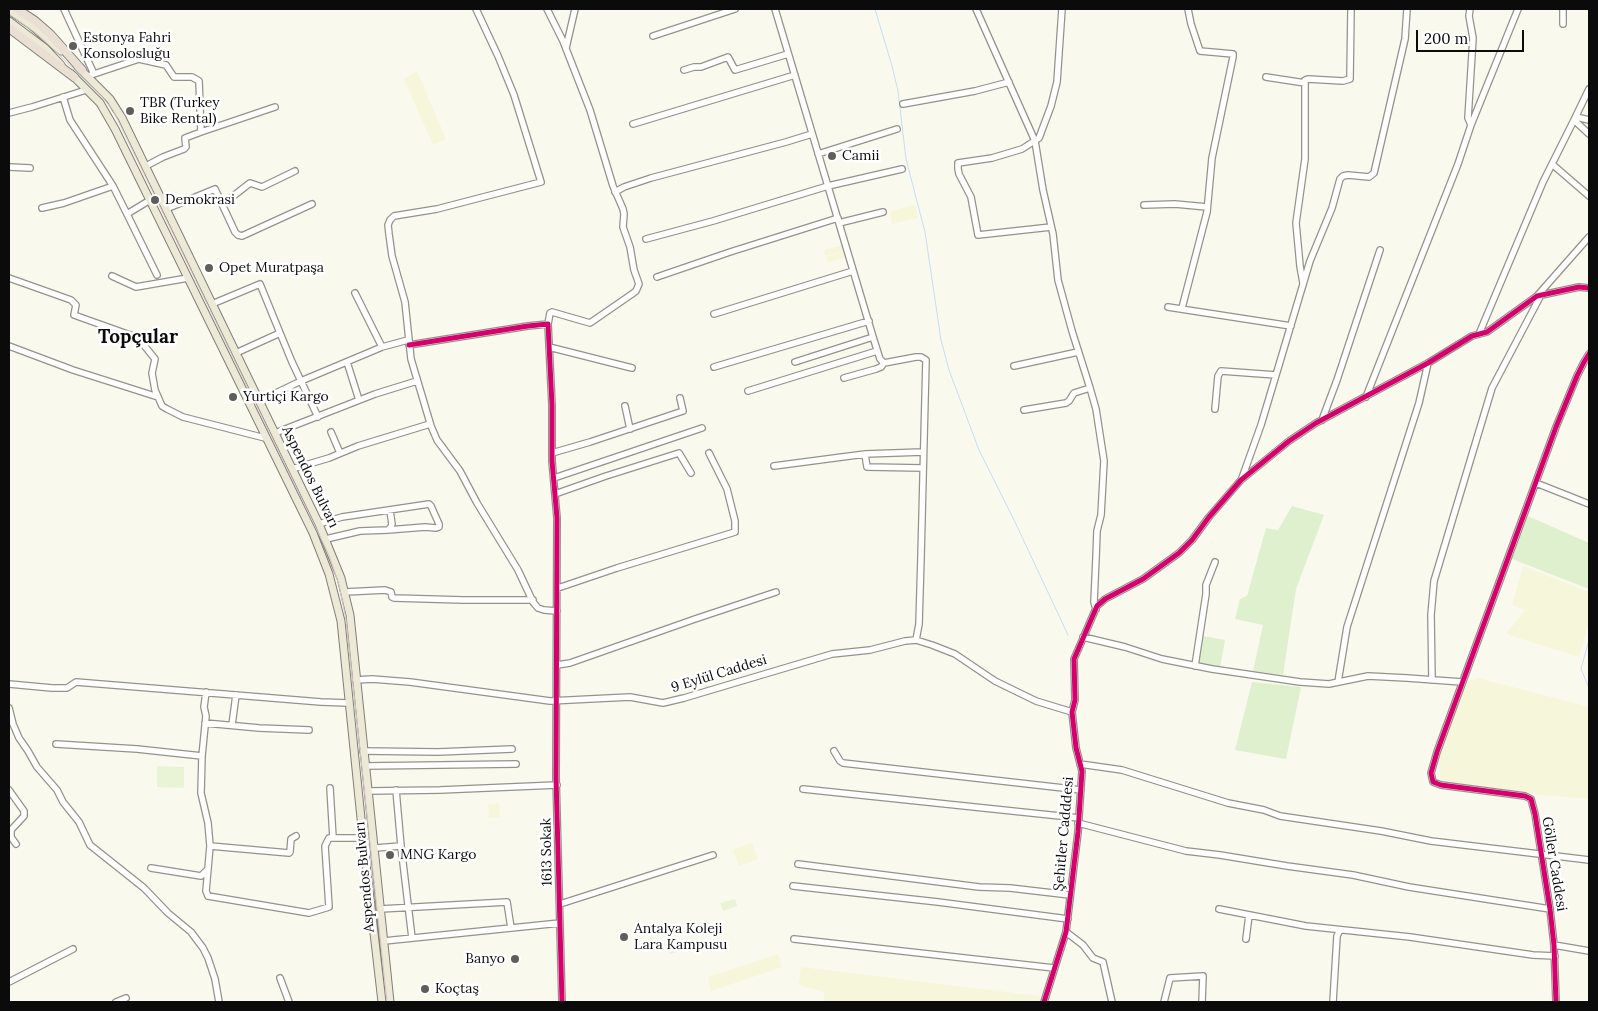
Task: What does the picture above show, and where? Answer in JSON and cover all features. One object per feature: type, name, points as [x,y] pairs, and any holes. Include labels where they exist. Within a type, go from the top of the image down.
[{"type":"highway","points":[[17,9],[50,34],[82,70]]},
{"type":"highway","points":[[9,28],[74,77]]},
{"type":"main road","name":"Aspendos Bulvarı","points":[[9,10],[31,25],[82,70],[91,75],[117,109],[319,524],[336,564],[350,615],[390,1002]]},
{"type":"main road","name":"Aspendos Bulvarı","points":[[9,21],[45,48],[106,112],[313,534],[329,574],[341,621],[362,838],[382,1002]]},
{"type":"street","points":[[64,9],[91,75],[139,58],[166,65],[174,77],[192,77],[199,81],[201,132]]},
{"type":"street","points":[[476,9],[514,96],[541,182],[437,209],[394,216],[388,225],[392,256],[405,302],[411,359],[430,424],[437,440],[460,471],[538,608],[557,611]]},
{"type":"street","points":[[259,401],[382,347],[548,324],[550,313],[552,312],[590,323],[639,287],[630,247],[623,227],[624,214],[615,192],[590,110],[566,48],[547,9]]},
{"type":"street","points":[[566,48],[575,9]]},
{"type":"street","points":[[653,36],[735,9]]},
{"type":"street","points":[[775,9],[868,322],[877,351],[884,363]]},
{"type":"street","points":[[976,9],[1036,141],[1058,280],[1098,416],[1104,461],[1101,515],[1097,531],[1094,602],[1096,609]]},
{"type":"street","points":[[1051,227],[978,235],[971,197],[959,174],[958,163],[992,158],[1022,149],[1039,138],[1051,106],[1057,82],[1062,9]]},
{"type":"street","points":[[1182,308],[1207,212],[1212,158],[1233,57],[1233,54],[1200,51],[1188,9]]},
{"type":"street","points":[[1304,285],[1300,266],[1296,223],[1305,159],[1305,80],[1343,81],[1350,79],[1350,9]]},
{"type":"street","points":[[1241,480],[1261,425],[1310,261],[1332,208],[1340,179],[1348,175],[1369,177],[1374,173],[1405,39],[1407,9]]},
{"type":"street","points":[[1470,9],[1469,16],[1473,38],[1468,118],[1471,125]]},
{"type":"street","points":[[1366,396],[1518,9]]},
{"type":"street","points":[[1563,9],[1563,24]]},
{"type":"street","points":[[684,70],[701,67],[728,57],[735,70],[788,54]]},
{"type":"street","points":[[633,124],[795,75]]},
{"type":"street","points":[[1266,77],[1305,84]]},
{"type":"street","points":[[902,104],[1009,82]]},
{"type":"street","points":[[1479,334],[1543,182],[1589,89]]},
{"type":"street","points":[[9,113],[86,90]]},
{"type":"street","points":[[64,97],[70,120],[113,186],[157,275]]},
{"type":"street","points":[[146,166],[184,149],[186,147],[185,138],[275,107]]},
{"type":"street","points":[[1575,119],[1589,120]]},
{"type":"street","points":[[1575,119],[1589,134]]},
{"type":"street","points":[[818,154],[897,130]]},
{"type":"street","points":[[615,192],[651,178],[812,134]]},
{"type":"street","points":[[1552,164],[1589,196]]},
{"type":"street","points":[[9,167],[30,168]]},
{"type":"street","points":[[646,240],[828,186],[902,168]]},
{"type":"street","points":[[223,204],[250,183],[262,187],[295,171]]},
{"type":"street","points":[[42,208],[64,203],[113,186]]},
{"type":"street","points":[[166,209],[215,189],[235,232],[242,236],[312,204]]},
{"type":"street","points":[[127,214],[150,200]]},
{"type":"street","points":[[1144,205],[1174,204],[1207,207]]},
{"type":"street","points":[[657,277],[730,252],[839,221],[882,212]]},
{"type":"street","points":[[1096,609],[1105,599],[1143,579],[1179,553],[1241,480],[1289,441],[1322,420],[1428,363],[1472,336],[1488,332],[1539,295],[1589,237]]},
{"type":"street","points":[[1322,420],[1380,250]]},
{"type":"street","points":[[714,314],[853,271]]},
{"type":"street","points":[[112,276],[136,288],[188,278]]},
{"type":"street","points":[[9,278],[71,300],[76,305],[74,315],[139,339],[155,359],[152,373],[155,390],[162,406],[183,417],[265,438]]},
{"type":"street","points":[[212,304],[260,284],[318,417]]},
{"type":"street","points":[[1539,295],[1579,287],[1589,288]]},
{"type":"street","points":[[355,293],[382,347]]},
{"type":"street","points":[[1432,680],[1431,615],[1434,581],[1492,388],[1539,295]]},
{"type":"street","points":[[1168,306],[1291,326]]},
{"type":"street","points":[[714,367],[868,322]]},
{"type":"street","name":"1613 Sokak","points":[[548,324],[552,452],[557,518],[556,701],[562,1002]]},
{"type":"street","points":[[236,353],[280,332]]},
{"type":"street","points":[[796,362],[873,337]]},
{"type":"street","points":[[9,346],[73,370],[158,397]]},
{"type":"street","points":[[549,348],[632,368]]},
{"type":"street","points":[[748,391],[877,351]]},
{"type":"street","points":[[1014,366],[1078,352]]},
{"type":"street","points":[[1083,637],[1195,666],[1300,682],[1329,684],[1368,676],[1462,682],[1556,427],[1577,376],[1589,354]]},
{"type":"street","points":[[844,378],[876,369],[884,363],[916,357],[926,360],[921,576],[919,624],[916,640]]},
{"type":"street","points":[[347,362],[359,400]]},
{"type":"street","points":[[1338,682],[1347,627],[1419,403],[1428,363]]},
{"type":"street","points":[[1215,408],[1218,376],[1221,371],[1276,375]]},
{"type":"street","points":[[275,433],[359,400],[417,381]]},
{"type":"street","points":[[1024,410],[1066,403],[1074,392],[1090,388]]},
{"type":"street","points":[[552,452],[590,442],[683,411],[680,398]]},
{"type":"street","points":[[625,406],[630,428]]},
{"type":"street","points":[[292,469],[430,424]]},
{"type":"street","points":[[554,478],[702,428]]},
{"type":"street","points":[[331,432],[340,453]]},
{"type":"street","points":[[774,466],[865,454],[923,452]]},
{"type":"street","points":[[555,494],[679,453],[691,473]]},
{"type":"street","points":[[558,588],[735,532],[735,521],[727,489],[708,453]]},
{"type":"street","points":[[865,454],[867,467],[923,468]]},
{"type":"street","points":[[1536,483],[1589,504]]},
{"type":"street","points":[[319,524],[342,517],[429,504],[432,506],[439,527],[360,531],[326,539]]},
{"type":"street","points":[[388,530],[392,527],[390,511]]},
{"type":"street","points":[[1195,666],[1206,585],[1215,562]]},
{"type":"street","points":[[345,592],[385,590],[391,592],[394,598],[533,600]]},
{"type":"street","points":[[557,665],[570,663],[695,618],[776,592]]},
{"type":"street","name":"Şehitler Cadddesi","points":[[1044,1002],[1066,932],[1079,821],[1082,771],[1076,748],[1072,712],[1075,700],[1074,659],[1096,609]]},
{"type":"street","name":"9 Eylül Caddesi","points":[[356,680],[372,679],[410,682],[556,701],[630,697],[662,703],[832,654],[870,650],[899,642],[916,640],[955,654],[995,681],[1036,701],[1072,712]]},
{"type":"street","points":[[9,684],[67,688],[76,682],[348,703]]},
{"type":"street","name":"Göller Caddesi","points":[[1462,682],[1432,767],[1433,782],[1441,785],[1525,796],[1531,799],[1550,908],[1555,956],[1556,1002]]},
{"type":"street","points":[[206,692],[201,793],[208,823],[210,846],[206,891],[208,896],[309,913],[329,907],[325,846],[329,838],[362,838]]},
{"type":"street","points":[[232,725],[236,695]]},
{"type":"street","points":[[9,708],[19,738],[37,767],[57,790],[63,802],[79,822],[90,844],[144,888],[168,913],[191,932],[208,958],[215,979],[219,1002]]},
{"type":"street","points":[[205,723],[309,730]]},
{"type":"street","points":[[56,744],[137,749],[202,756]]},
{"type":"street","points":[[363,751],[438,752],[512,749]]},
{"type":"street","points":[[834,751],[843,763],[1081,790]]},
{"type":"street","points":[[365,766],[516,764]]},
{"type":"street","points":[[1080,764],[1122,770],[1228,803],[1264,810],[1280,816],[1380,831],[1431,842],[1589,860]]},
{"type":"street","points":[[369,790],[557,785]]},
{"type":"street","points":[[330,788],[333,838]]},
{"type":"street","points":[[803,789],[1079,821],[1186,851],[1353,875],[1408,887],[1550,908]]},
{"type":"street","points":[[9,790],[24,811],[24,816],[11,830],[11,837],[16,844]]},
{"type":"street","points":[[396,790],[412,938]]},
{"type":"street","points":[[210,846],[288,853],[290,852],[291,839],[296,836]]},
{"type":"street","points":[[375,848],[401,846]]},
{"type":"street","points":[[560,904],[713,855]]},
{"type":"street","points":[[798,864],[979,887],[1010,888],[1070,895]]},
{"type":"street","points":[[151,868],[201,876],[208,869]]},
{"type":"street","points":[[793,886],[1068,918]]},
{"type":"street","points":[[380,908],[507,902],[511,928]]},
{"type":"street","points":[[1219,909],[1306,926],[1410,937],[1533,955],[1555,956]]},
{"type":"street","points":[[1246,939],[1249,915]]},
{"type":"street","points":[[384,941],[560,923]]},
{"type":"street","points":[[1333,1002],[1337,936],[1340,930]]},
{"type":"street","points":[[1066,932],[1083,945],[1094,958],[1103,962],[1112,1002]]},
{"type":"street","points":[[794,939],[1054,968]]},
{"type":"street","points":[[1554,945],[1589,952]]},
{"type":"street","points":[[9,982],[73,949]]},
{"type":"street","points":[[1164,1002],[1170,978],[1202,976],[1202,1002]]},
{"type":"street","points":[[280,978],[290,1002]]},
{"type":"street","points":[[116,1002],[126,998]]},
{"type":"green space","points":[[417,71],[446,139],[433,145],[404,79]]},
{"type":"green space","points":[[915,205],[918,218],[892,224],[890,211]]},
{"type":"green space","points":[[843,245],[844,251],[825,256],[824,250]]},
{"type":"green space","points":[[845,251],[846,257],[827,263],[826,257]]},
{"type":"green space","points":[[1292,506],[1324,515],[1296,589],[1283,675],[1253,671],[1263,625],[1235,619],[1240,599],[1247,596],[1266,528],[1278,530]]},
{"type":"green space","points":[[1528,516],[1589,543],[1589,589],[1512,559]]},
{"type":"green space","points":[[1523,566],[1589,592],[1589,622],[1579,657],[1506,634],[1525,610],[1512,605]]},
{"type":"green space","points":[[1203,636],[1225,640],[1220,668],[1198,663]]},
{"type":"green space","points":[[1478,678],[1589,707],[1589,799],[1542,795],[1441,781],[1438,756],[1466,682]]},
{"type":"green space","points":[[1252,682],[1301,687],[1286,759],[1235,750]]},
{"type":"green space","points":[[157,766],[184,767],[184,788],[157,787]]},
{"type":"green space","points":[[499,803],[500,817],[489,818],[488,804]]},
{"type":"green space","points":[[752,843],[758,859],[739,866],[733,850]]},
{"type":"green space","points":[[735,899],[737,906],[723,911],[720,903]]},
{"type":"green space","points":[[681,942],[683,950],[670,954],[668,946]]},
{"type":"green space","points":[[778,954],[782,967],[711,991],[708,977]]},
{"type":"green space","points":[[801,967],[1040,996],[1040,1002],[824,1002],[824,992],[799,985]]},
{"type":"waterway","points":[[875,9],[898,91],[906,159],[925,232],[941,340],[949,370],[979,450],[1068,635]]},
{"type":"waterway","points":[[1589,640],[1581,669],[1589,688]]},
{"type":"tram line","points":[[9,14],[48,44],[113,110],[329,555],[339,585],[346,619],[387,1002]]},
{"type":"cycle path","points":[[1044,1002],[1066,932],[1078,832],[1082,771],[1076,748],[1072,712],[1075,700],[1074,659],[1097,606],[1105,599],[1143,579],[1179,553],[1241,480],[1289,441],[1316,423],[1428,363],[1472,336],[1487,332],[1537,296],[1579,287],[1589,288]]},
{"type":"cycle path","points":[[409,345],[548,324],[552,405],[552,461],[557,518],[556,777],[562,1002]]},
{"type":"cycle path","points":[[1556,1002],[1554,945],[1550,909],[1531,799],[1525,796],[1441,785],[1433,782],[1431,773],[1556,427],[1577,376],[1589,354]]},
{"type":"place","name":"Estonya Fahri Konsolosluğu","points":[[73,46]]},
{"type":"place","name":"TBR (Turkey Bike Rental)","points":[[130,111]]},
{"type":"place","name":"Camii","points":[[832,156]]},
{"type":"place","name":"Demokrasi","points":[[155,200]]},
{"type":"place","name":"Opet Muratpaşa","points":[[209,268]]},
{"type":"place","name":"Yurtiçi Kargo","points":[[233,397]]},
{"type":"place","name":"MNG Kargo","points":[[390,855]]},
{"type":"place","name":"Antalya Koleji Lara Kampusu","points":[[624,937]]},
{"type":"place","name":"Banyo","points":[[515,959]]},
{"type":"place","name":"Koçtaş","points":[[425,989]]},
{"type":"district","name":"Topçular","points":[[138,338]]}]
